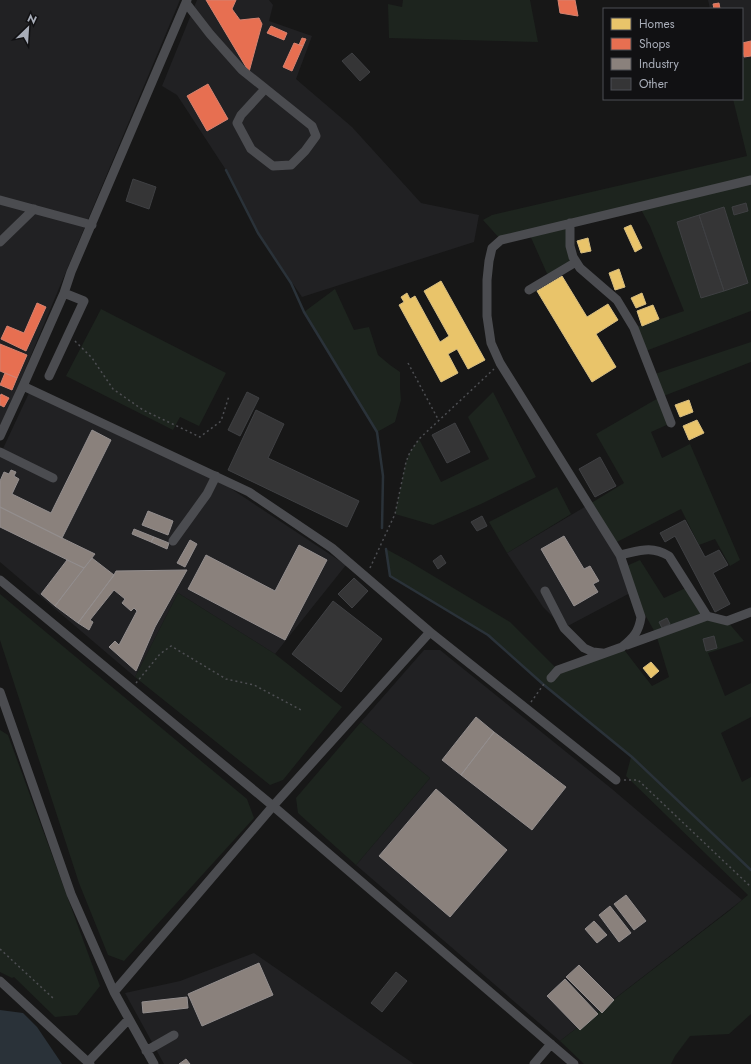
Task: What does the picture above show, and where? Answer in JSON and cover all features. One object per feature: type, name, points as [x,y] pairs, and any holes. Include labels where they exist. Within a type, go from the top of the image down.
[{"type":"street","points":[[186,2],[210,34],[242,70],[312,126],[316,136],[291,165],[273,166],[251,149],[237,122],[241,115],[265,89]]},
{"type":"street","points":[[0,436],[64,293],[71,272],[186,2]]},
{"type":"street","points":[[622,647],[635,634],[640,626],[641,617],[620,555],[500,363],[491,343],[487,316],[487,280],[492,248],[502,240],[751,180]]},
{"type":"street","points":[[0,200],[92,225]]},
{"type":"street","points":[[0,242],[34,209]]},
{"type":"street","points":[[570,223],[570,246],[573,257],[585,272],[617,300],[634,328],[671,423]]},
{"type":"street","points":[[529,290],[576,262]]},
{"type":"street","points":[[49,376],[84,301],[64,293]]},
{"type":"street","points":[[23,386],[249,492],[332,548],[430,632],[616,780]]},
{"type":"street","points":[[0,452],[53,478]]},
{"type":"street","points":[[174,541],[207,494],[216,476]]},
{"type":"street","points":[[620,555],[649,549],[669,556],[707,616]]},
{"type":"street","points":[[0,580],[273,806],[574,1064]]},
{"type":"street","points":[[545,591],[564,628],[584,648],[593,652],[603,653]]},
{"type":"street","points":[[550,678],[558,670],[707,616],[727,621],[751,612]]},
{"type":"street","points":[[114,992],[273,806],[430,632]]},
{"type":"street","points":[[0,692],[72,894],[114,992],[154,1064]]},
{"type":"street","points":[[0,981],[89,1063],[129,1019]]},
{"type":"street","points":[[146,1051],[174,1035]]},
{"type":"street","points":[[534,1064],[551,1044]]},
{"type":"path","points":[[68,334],[92,358],[113,389],[143,410],[200,437],[222,421],[229,396]]},
{"type":"path","points":[[408,363],[439,421]]},
{"type":"path","points":[[366,577],[395,514],[406,462],[410,452],[419,439],[500,363]]},
{"type":"path","points":[[131,689],[160,654],[171,646],[226,679],[254,685],[303,711]]},
{"type":"path","points":[[527,709],[550,678]]},
{"type":"path","points":[[616,780],[638,780],[751,887]]},
{"type":"path","points":[[0,949],[54,999]]},
{"type":"shaded area","points":[[0,0],[180,0],[0,429]]},
{"type":"shaded area","points":[[197,0],[269,0],[273,5],[269,21],[312,36],[296,79],[352,127],[421,203],[479,215],[474,242],[302,297],[258,233],[226,170],[177,95],[162,86]]},
{"type":"shaded area","points":[[403,0],[530,0],[538,42],[389,38],[388,4],[402,7]]},
{"type":"shaded area","points":[[708,0],[751,0],[751,58],[743,60],[743,8],[710,8]]},
{"type":"shaded area","points":[[751,58],[751,311],[643,352],[634,328],[684,311],[650,226],[639,206],[571,223],[576,262],[549,278],[529,233],[501,240],[483,220],[492,215],[747,156],[733,100],[743,100],[743,60]]},
{"type":"shaded area","points":[[335,289],[354,330],[369,327],[378,355],[400,372],[401,400],[395,422],[377,432],[304,312]]},
{"type":"shaded area","points":[[101,309],[226,373],[199,426],[180,417],[173,430],[66,376]]},
{"type":"shaded area","points":[[751,342],[751,362],[661,397],[671,423],[651,432],[662,458],[690,444],[740,560],[730,566],[715,539],[699,545],[681,509],[613,544],[588,505],[624,483],[596,434],[660,397],[652,375]]},
{"type":"shaded area","points":[[493,392],[536,477],[481,504],[433,525],[395,514],[406,462],[410,452],[419,439],[441,482],[489,459],[468,417]]},
{"type":"shaded area","points":[[29,393],[227,486],[346,565],[275,654],[178,593],[135,677],[0,562],[0,455]]},
{"type":"shaded area","points":[[557,487],[571,514],[507,553],[489,522]]},
{"type":"shaded area","points":[[588,505],[620,555],[632,592],[564,628],[543,607],[507,553]]},
{"type":"shaded area","points":[[386,549],[510,622],[558,670],[622,647],[652,686],[669,677],[656,634],[632,592],[624,567],[640,560],[664,598],[688,587],[707,616],[727,621],[744,641],[708,653],[725,696],[751,683],[751,717],[721,733],[742,782],[751,777],[751,1014],[729,1034],[690,1036],[671,1064],[584,1064],[560,1041],[748,895],[626,776],[631,757],[544,685],[488,635],[390,576]]},
{"type":"shaded area","points":[[178,593],[275,654],[342,707],[283,780],[270,785],[135,677]]},
{"type":"shaded area","points":[[0,594],[247,799],[254,818],[124,961],[108,955],[79,883],[0,640]]},
{"type":"shaded area","points":[[424,650],[440,650],[612,789],[742,900],[560,1041],[356,865],[430,778],[361,722]]},
{"type":"shaded area","points":[[361,722],[430,778],[356,865],[298,813],[296,798]]},
{"type":"shaded area","points":[[0,730],[8,735],[100,986],[77,1015],[55,1017],[14,977],[12,978],[0,972]]},
{"type":"shaded area","points":[[254,953],[414,1064],[164,1064],[125,993],[180,981]]},
{"type":"shaded area","points":[[0,1010],[23,1013],[37,1027],[62,1064],[0,1064]]},
{"type":"building: Homes","points":[[631,225],[642,248],[635,252],[624,228]]},
{"type":"building: Homes","points":[[588,238],[591,251],[581,253],[577,241]]},
{"type":"building: Homes","points":[[619,269],[625,287],[615,290],[609,273]]},
{"type":"building: Homes","points":[[562,276],[587,317],[608,304],[618,320],[596,334],[616,367],[592,382],[537,291]]},
{"type":"building: Homes","points":[[441,281],[485,360],[468,369],[457,349],[448,354],[458,373],[441,382],[399,305],[404,302],[401,297],[407,293],[410,299],[415,296],[440,342],[449,336],[424,291]]},
{"type":"building: Homes","points":[[642,293],[646,304],[636,308],[631,298]]},
{"type":"building: Homes","points":[[653,305],[659,319],[642,326],[637,311]]},
{"type":"building: Homes","points":[[689,400],[693,412],[680,417],[675,405]]},
{"type":"building: Homes","points":[[697,420],[704,433],[689,440],[683,426]]},
{"type":"building: Homes","points":[[651,662],[659,671],[651,678],[643,668]]},
{"type":"building: Shops","points":[[206,0],[236,0],[232,9],[240,20],[259,18],[262,24],[249,72]]},
{"type":"building: Shops","points":[[558,0],[575,0],[578,16],[560,13]]},
{"type":"building: Shops","points":[[719,3],[720,8],[714,8],[713,4]]},
{"type":"building: Shops","points":[[271,26],[287,33],[284,40],[267,33]]},
{"type":"building: Shops","points":[[302,38],[306,39],[303,46],[299,45]]},
{"type":"building: Shops","points":[[751,41],[751,56],[744,57],[743,43]]},
{"type":"building: Shops","points":[[294,43],[303,46],[292,71],[283,67]]},
{"type":"building: Shops","points":[[208,84],[228,119],[207,131],[187,96]]},
{"type":"building: Shops","points":[[37,303],[46,307],[26,351],[1,339],[7,326],[24,333]]},
{"type":"building: Shops","points":[[0,344],[27,355],[17,378],[0,371]]},
{"type":"building: Shops","points":[[5,373],[17,378],[12,390],[0,385]]},
{"type":"building: Shops","points":[[1,394],[9,398],[4,407],[0,405]]},
{"type":"building: Industry","points":[[92,430],[111,440],[62,538],[0,507],[0,481],[4,472],[9,474],[11,470],[16,472],[14,476],[19,479],[12,494],[51,513]]},
{"type":"building: Industry","points":[[0,507],[95,554],[84,568],[0,527]]},
{"type":"building: Industry","points":[[148,511],[173,521],[168,535],[142,525]]},
{"type":"building: Industry","points":[[134,529],[154,537],[151,542],[132,534]]},
{"type":"building: Industry","points":[[564,536],[584,569],[590,566],[599,581],[593,584],[598,592],[574,606],[541,549]]},
{"type":"building: Industry","points":[[154,537],[169,543],[167,549],[151,542]]},
{"type":"building: Industry","points":[[190,540],[197,544],[185,567],[177,563]]},
{"type":"building: Industry","points":[[299,545],[327,560],[285,640],[188,589],[206,555],[275,591]]},
{"type":"building: Industry","points":[[92,558],[114,575],[78,623],[55,606]]},
{"type":"building: Industry","points":[[67,560],[84,568],[55,606],[41,594]]},
{"type":"building: Industry","points":[[187,570],[155,627],[136,671],[109,647],[115,641],[119,645],[137,611],[134,608],[131,611],[122,603],[125,599],[114,590],[90,620],[93,622],[89,630],[78,623],[116,571]]},
{"type":"building: Industry","points":[[476,717],[494,732],[461,775],[442,760]]},
{"type":"building: Industry","points":[[494,732],[566,787],[532,830],[461,775]]},
{"type":"building: Industry","points":[[436,789],[507,850],[450,917],[379,856]]},
{"type":"building: Industry","points":[[626,895],[646,921],[634,930],[614,904]]},
{"type":"building: Industry","points":[[610,906],[631,933],[619,942],[599,915]]},
{"type":"building: Industry","points":[[594,921],[607,935],[597,943],[585,929]]},
{"type":"building: Industry","points":[[259,963],[273,995],[202,1026],[188,994]]},
{"type":"building: Industry","points":[[579,965],[614,1000],[602,1013],[566,977]]},
{"type":"building: Industry","points":[[565,979],[598,1014],[580,1030],[547,996]]},
{"type":"building: Industry","points":[[187,997],[188,1008],[143,1013],[142,1002]]},
{"type":"building: Industry","points":[[186,1059],[190,1064],[179,1064]]},
{"type":"building: Other","points":[[352,53],[370,72],[360,81],[342,61]]},
{"type":"building: Other","points":[[133,179],[156,187],[149,209],[126,201]]},
{"type":"building: Other","points":[[746,203],[748,211],[734,215],[732,207]]},
{"type":"building: Other","points":[[724,207],[748,283],[724,291],[699,215]]},
{"type":"building: Other","points":[[699,215],[724,291],[701,298],[677,222]]},
{"type":"building: Other","points":[[247,392],[259,398],[240,436],[228,430]]},
{"type":"building: Other","points":[[256,410],[284,424],[268,458],[359,501],[347,527],[228,470]]},
{"type":"building: Other","points":[[455,423],[470,452],[447,463],[432,435]]},
{"type":"building: Other","points":[[600,457],[616,486],[595,497],[579,469]]},
{"type":"building: Other","points":[[482,516],[487,526],[477,531],[471,522]]},
{"type":"building: Other","points":[[685,520],[705,557],[719,550],[728,565],[713,573],[730,604],[715,612],[675,536],[665,542],[660,533]]},
{"type":"building: Other","points":[[441,555],[446,563],[438,569],[433,561]]},
{"type":"building: Other","points":[[354,578],[368,591],[352,608],[338,594]]},
{"type":"building: Other","points":[[333,601],[382,639],[341,692],[292,654]]},
{"type":"building: Other","points":[[667,618],[670,624],[662,628],[659,622]]},
{"type":"building: Other","points":[[714,636],[717,648],[706,651],[703,639]]},
{"type":"building: Other","points":[[396,972],[407,981],[382,1012],[371,1003]]},
{"type":"waterway","points":[[226,170],[258,233],[291,283],[304,312],[377,432],[383,476],[382,528]]},
{"type":"waterway","points":[[386,549],[390,576],[488,635],[544,685],[632,757],[751,870]]}]
